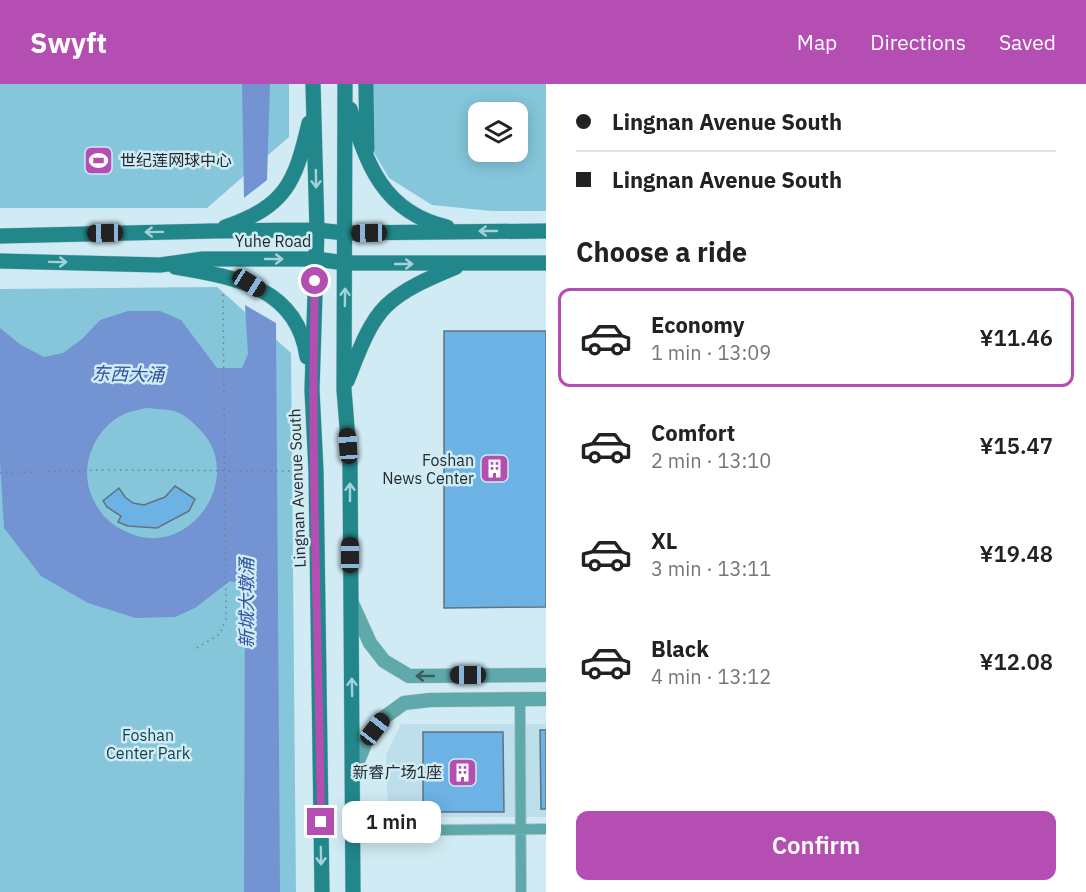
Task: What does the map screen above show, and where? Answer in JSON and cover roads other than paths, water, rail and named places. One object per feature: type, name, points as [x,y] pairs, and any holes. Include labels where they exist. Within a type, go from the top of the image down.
[{"type":"main road","points":[[366,84],[367,158]]},
{"type":"main road","points":[[345,90],[367,158],[385,192],[411,212],[435,224],[464,231]]},
{"type":"main road","points":[[345,90],[344,390],[350,464],[353,892]]},
{"type":"main road","points":[[213,231],[240,222],[273,204],[287,187],[304,141],[314,92]]},
{"type":"main road","name":"Lingnan Avenue South","points":[[314,92],[317,230],[312,390],[316,471],[322,892]]},
{"type":"main road","name":"Yuhe Road","points":[[0,236],[317,230],[345,233],[546,231]]},
{"type":"main road","name":"Yuhe Road","points":[[0,261],[160,265],[203,259],[316,259],[345,263],[546,263]]},
{"type":"main road","points":[[344,390],[372,327],[386,307],[427,279],[464,264]]},
{"type":"main road","points":[[160,265],[223,275],[249,283],[277,300],[294,319],[305,345],[312,390]]},
{"type":"street","points":[[351,600],[370,643],[384,662],[409,676],[546,675]]},
{"type":"street","points":[[520,699],[520,892]]},
{"type":"street","points":[[353,773],[367,739],[382,719],[404,703],[430,700],[546,699]]},
{"type":"street","points":[[354,831],[546,829]]},
{"type":"water","points":[[242,84],[270,84],[267,180],[244,198]]},
{"type":"water","points":[[245,305],[276,323],[280,892],[244,892],[245,585],[230,581],[195,608],[175,617],[136,618],[88,603],[41,576],[4,528],[0,461],[0,328],[21,345],[44,357],[63,353],[82,339],[100,320],[128,311],[160,311],[181,320],[217,368],[242,368],[248,354]],"holes":[[[146,408],[174,411],[193,423],[203,433],[214,452],[217,473],[213,493],[204,511],[189,525],[171,535],[151,538],[129,533],[108,520],[93,499],[87,475],[91,451],[104,429],[124,414]]]},
{"type":"place","name":"世纪莲网球中心","points":[[99,160]]},
{"type":"place","name":"Foshan News Center","points":[[495,469]]},
{"type":"place","name":"新睿广场1座","points":[[463,772]]},
{"type":"water label","name":"东西大涌","points":[[128,374]]},
{"type":"water label","name":"新城大墩涌","points":[[246,603]]},
{"type":"park label","name":"Foshan Center Park","points":[[148,744]]}]
